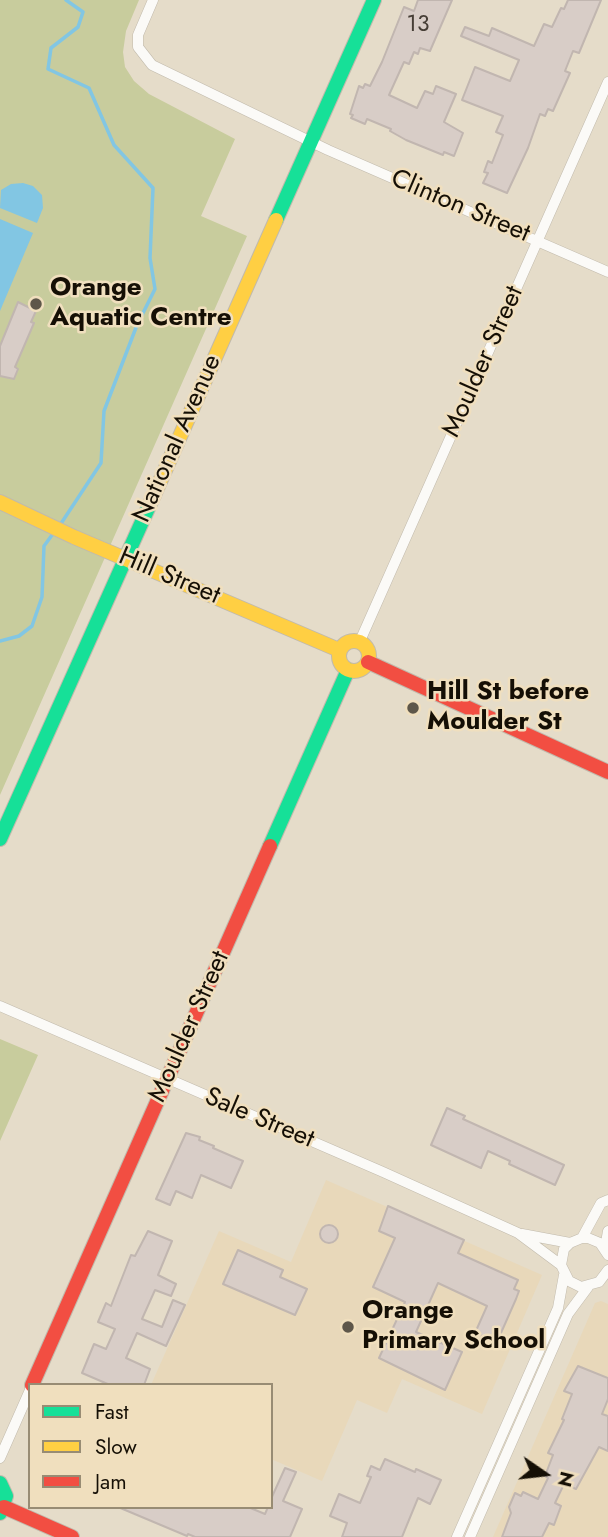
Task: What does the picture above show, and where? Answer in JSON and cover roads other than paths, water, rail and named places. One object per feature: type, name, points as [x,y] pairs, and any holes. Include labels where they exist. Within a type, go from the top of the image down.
[{"type":"street","name":"Clinton Street","points":[[153,0],[138,35],[138,47],[152,65],[311,142],[608,272]]},
{"type":"street","name":"National Avenue","points":[[0,839],[374,0]]},
{"type":"street","name":"Moulder Street","points":[[360,641],[608,82]]},
{"type":"street","name":"Hill Street","points":[[0,502],[340,650]]},
{"type":"street","points":[[351,640],[360,641],[369,653],[368,662],[357,671],[348,670],[339,659],[340,650],[351,640]]},
{"type":"street","points":[[368,662],[608,772]]},
{"type":"street","name":"Moulder Street","points":[[33,1383],[348,670]]},
{"type":"street","name":"Sale Street","points":[[0,1006],[518,1233],[570,1243]]},
{"type":"street","points":[[582,1238],[601,1203],[608,1200]]},
{"type":"street","points":[[606,1251],[608,1231]]},
{"type":"street","name":"Sale Street","points":[[518,1233],[563,1270],[575,1284],[588,1287]]},
{"type":"street","points":[[457,1537],[558,1308],[564,1249],[582,1238],[594,1240],[606,1251]]},
{"type":"street","points":[[470,1537],[568,1314],[588,1287],[604,1283],[608,1270]]},
{"type":"street","points":[[0,1458],[28,1395]]},
{"type":"street","points":[[0,1483],[6,1496],[2,1510],[72,1537]]},
{"type":"water","points":[[11,184],[33,186],[42,195],[43,208],[37,223],[0,208],[1,190]]},
{"type":"water","points":[[0,219],[33,233],[0,311]]},
{"type":"waterway","points":[[60,525],[101,463],[104,411],[137,325],[155,289],[150,258],[153,188],[114,145],[89,88],[48,69],[51,48],[78,27],[83,12],[66,0]]},
{"type":"waterway","points":[[0,641],[19,636],[32,626],[42,597],[44,546],[55,531]]},
{"type":"place","name":"Orange Aquatic Centre","points":[[36,304]]},
{"type":"place","name":"Hill St before Moulder St","points":[[413,708]]},
{"type":"place","name":"Orange Primary School","points":[[348,1327]]}]
